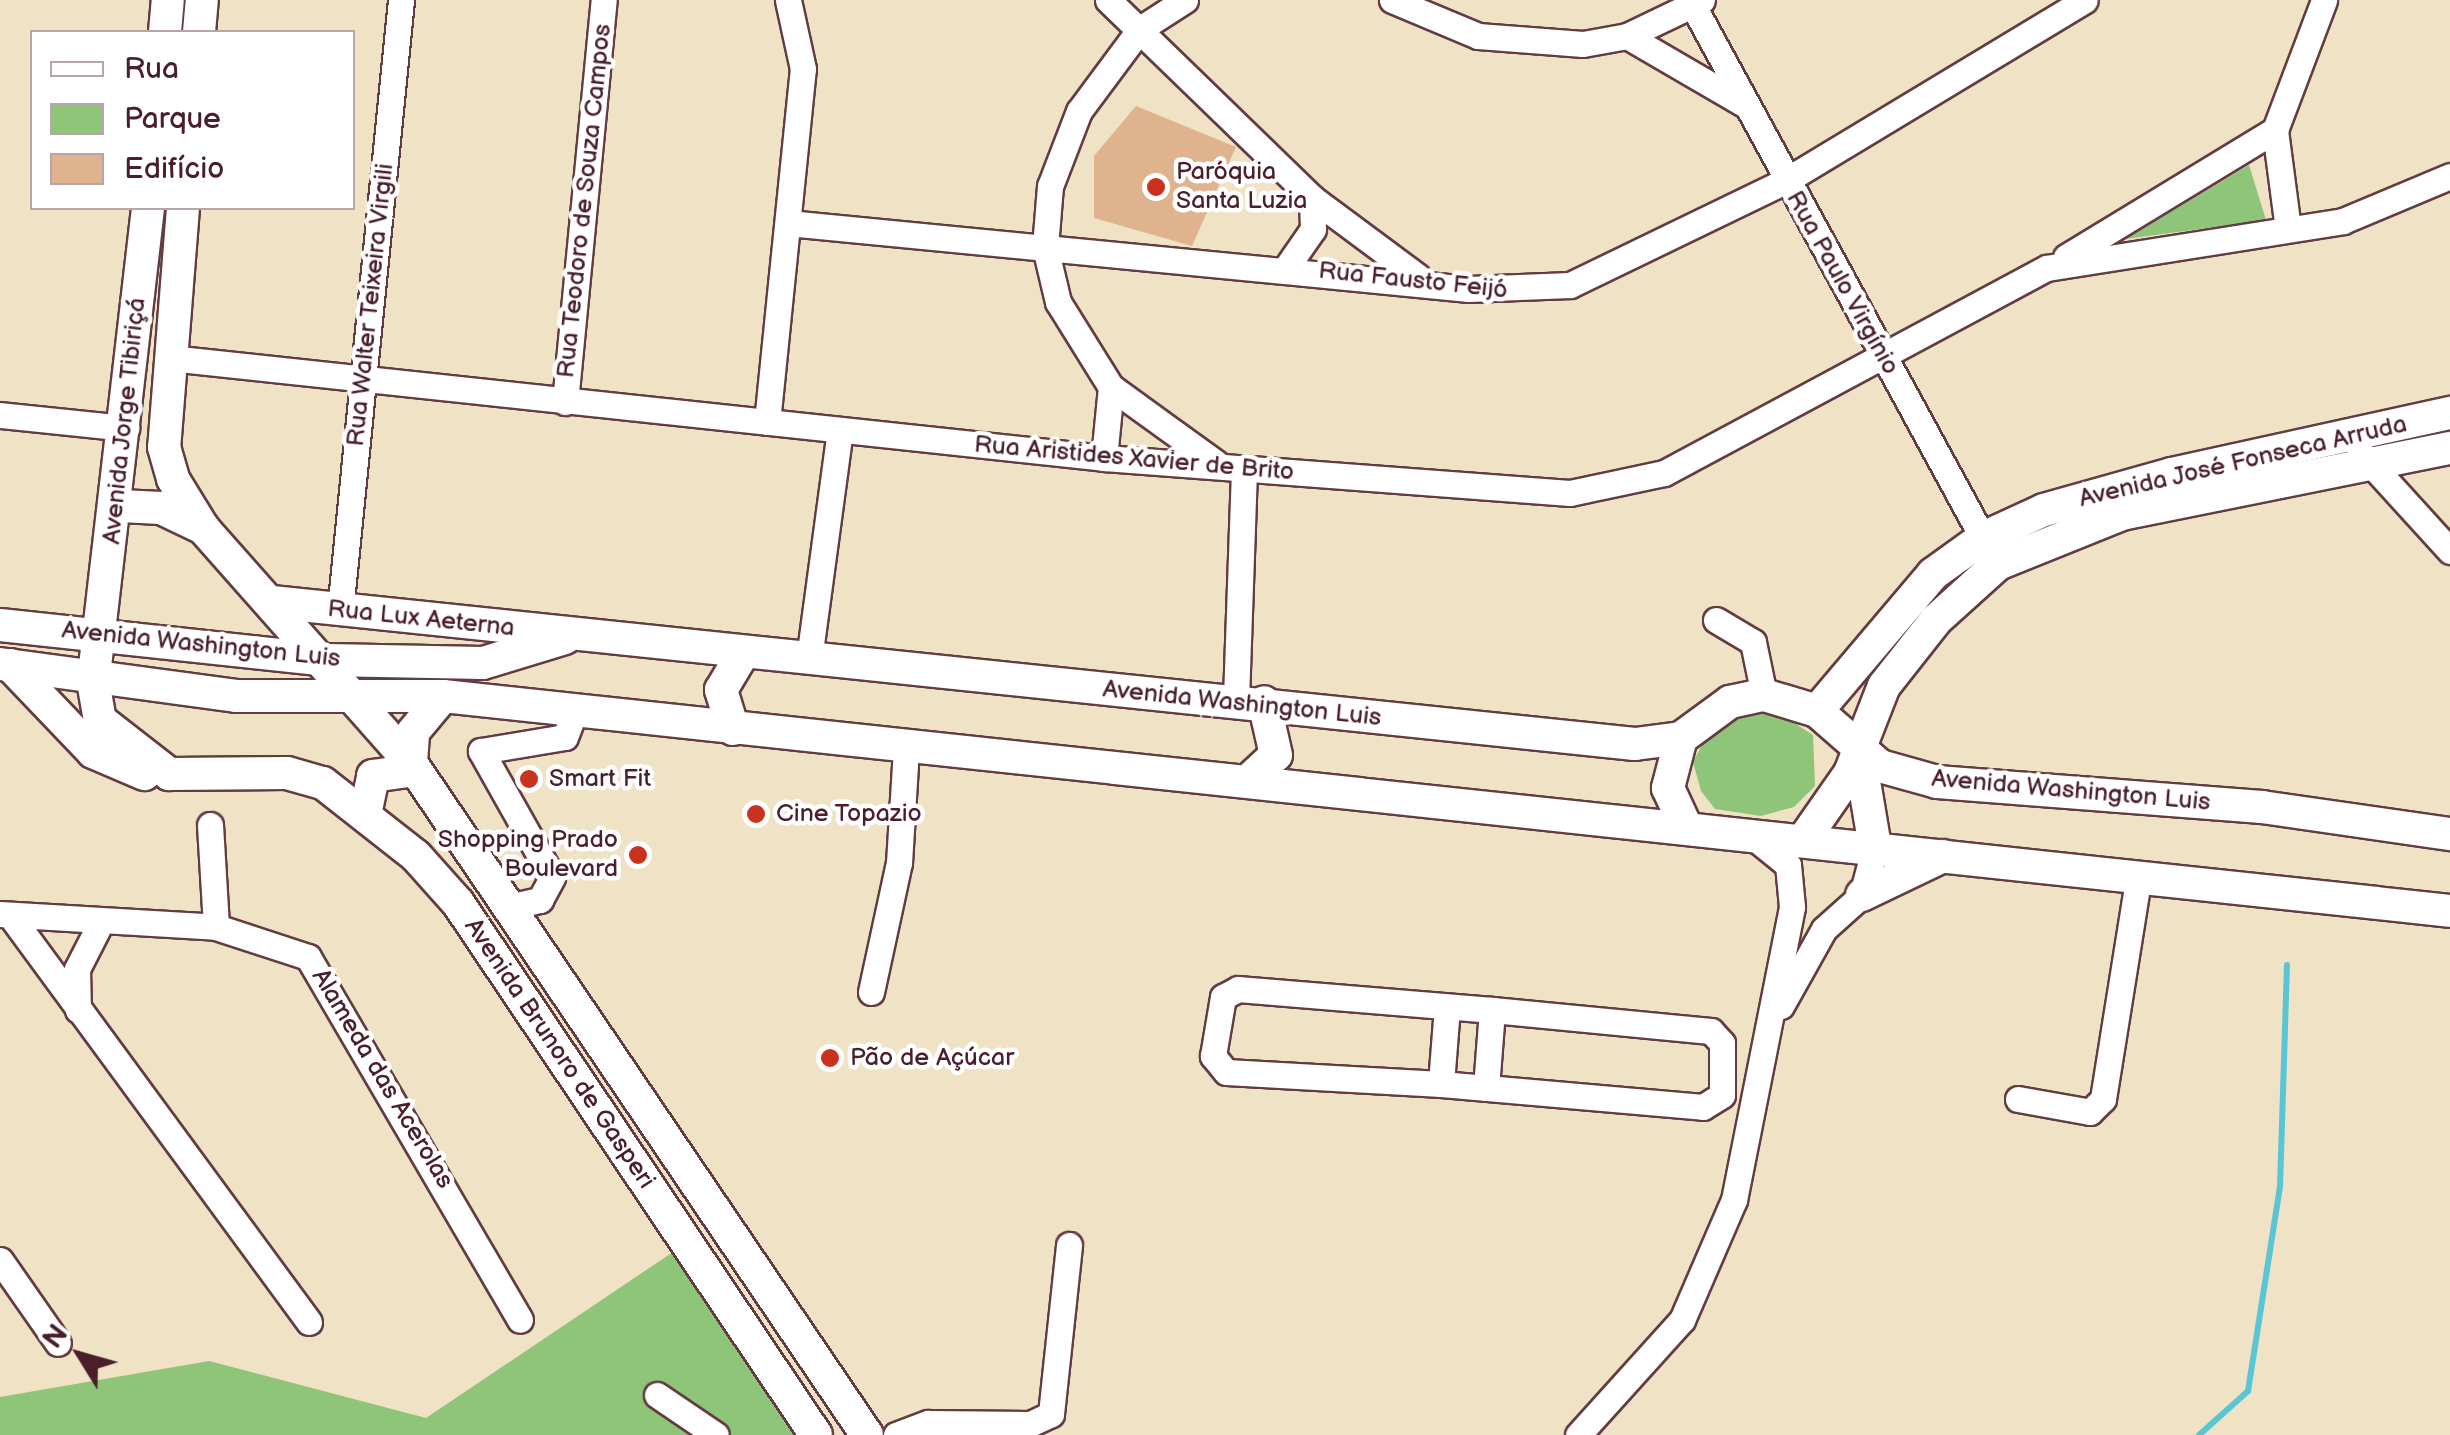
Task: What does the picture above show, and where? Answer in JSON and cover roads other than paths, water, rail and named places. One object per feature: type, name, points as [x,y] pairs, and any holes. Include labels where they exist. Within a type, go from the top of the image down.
[{"type":"main road","points":[[165,30],[168,0]]},
{"type":"main road","points":[[199,30],[202,0]]},
{"type":"main road","name":"Avenida Jorge Tibiriçá","points":[[98,634],[120,506],[148,210]]},
{"type":"main road","name":"Avenida Jorge Tibiriçá","points":[[183,210],[164,447],[203,528]]},
{"type":"main road","name":"Avenida José Fonseca Arruda","points":[[1858,746],[1884,686],[1990,551],[2072,502],[2450,414]]},
{"type":"main road","name":"Avenida José Fonseca Arruda","points":[[1817,711],[1933,574],[1990,551],[2122,514],[2450,448]]},
{"type":"main road","points":[[120,506],[161,508],[203,528]]},
{"type":"main road","name":"Avenida Brunoro de Gasperi","points":[[203,528],[362,698],[413,766],[513,906],[867,1435]]},
{"type":"main road","name":"Rua Lux Aeterna","points":[[272,602],[569,636]]},
{"type":"main road","name":"Avenida Washington Luis","points":[[0,625],[328,660],[482,663],[569,636],[1250,701],[1635,744],[1681,738],[1730,702],[1764,695],[1817,711],[1880,766],[1938,782],[2262,807],[2450,834]]},
{"type":"main road","points":[[98,634],[93,706],[112,735],[168,774]]},
{"type":"main road","points":[[140,686],[272,684],[285,673],[284,655]]},
{"type":"main road","points":[[732,729],[721,690],[742,655]]},
{"type":"main road","name":"Avenida Brunoro de Gasperi","points":[[5,664],[92,752],[141,774],[304,776],[366,810],[458,903],[816,1435]]},
{"type":"main road","name":"Avenida Washington Luis","points":[[5,664],[140,686],[362,698],[442,696],[906,748],[1250,779],[1804,838],[2450,912]]},
{"type":"main road","points":[[366,810],[373,776],[413,766],[413,732],[442,696]]},
{"type":"main road","points":[[1250,701],[1276,755],[1250,779]]},
{"type":"main road","points":[[1681,738],[1668,788],[1686,827]]},
{"type":"main road","points":[[1804,838],[1858,746]]},
{"type":"main road","points":[[1858,746],[1875,846]]},
{"type":"main road","points":[[1862,894],[1949,854]]},
{"type":"street","name":"Rua Walter Teixeira Virgili","points":[[340,611],[402,0]]},
{"type":"street","name":"Rua Teodoro de Souza Campos","points":[[565,402],[604,0]]},
{"type":"street","points":[[768,422],[803,70],[788,0]]},
{"type":"street","points":[[1108,0],[1312,198],[1426,281]]},
{"type":"street","points":[[1185,0],[1140,29],[1064,141],[1045,246],[1058,302],[1111,387],[1234,468],[1250,701]]},
{"type":"street","points":[[1392,0],[1478,36],[1583,44],[1627,36],[1695,2]]},
{"type":"street","name":"Rua Fausto Feijó","points":[[788,223],[1523,292],[1570,285],[1786,181],[2085,0]]},
{"type":"street","points":[[2288,229],[2275,130],[2324,0]]},
{"type":"street","name":"Rua Paulo Virgínio","points":[[1695,2],[1786,181],[1990,551]]},
{"type":"street","points":[[1627,36],[1745,104]]},
{"type":"street","name":"Rua Aristides Xavier de Brito","points":[[170,358],[1104,458],[1508,491],[1624,486],[1884,356],[2047,268],[2275,130]]},
{"type":"street","name":"Rua Aristides Xavier de Brito","points":[[2047,268],[2343,220],[2450,176]]},
{"type":"street","points":[[1286,268],[1313,229],[1312,198]]},
{"type":"street","points":[[1104,458],[1111,387]]},
{"type":"street","points":[[0,416],[126,428]]},
{"type":"street","points":[[809,658],[840,430]]},
{"type":"street","points":[[2347,436],[2450,551]]},
{"type":"street","points":[[1716,620],[1753,642],[1764,695]]},
{"type":"street","points":[[513,906],[540,900],[552,876],[481,750],[565,736],[576,712]]},
{"type":"street","points":[[871,992],[899,863],[906,748]]},
{"type":"street","points":[[210,825],[216,927]]},
{"type":"street","points":[[1578,1435],[1682,1320],[1710,1267],[1734,1200],[1793,879],[1776,850],[1746,833]]},
{"type":"street","points":[[1767,1032],[1824,929],[1862,894],[1875,846]]},
{"type":"street","points":[[2018,1099],[2090,1112],[2103,1099],[2140,875]]},
{"type":"street","points":[[5,915],[309,1322]]},
{"type":"street","name":"Alameda das Acerolas","points":[[5,915],[100,924],[216,927],[288,945],[327,978],[520,1320]]},
{"type":"street","points":[[78,1010],[77,969],[100,924]]},
{"type":"street","points":[[1238,989],[1492,1010],[1711,1031],[1722,1043],[1722,1096],[1703,1107],[1440,1084],[1226,1072],[1213,1056],[1223,998],[1238,989]]},
{"type":"street","points":[[1440,1084],[1447,1007]]},
{"type":"street","points":[[1486,1088],[1492,1010]]},
{"type":"street","points":[[896,1435],[928,1423],[1030,1424],[1051,1414],[1069,1246]]},
{"type":"street","points":[[0,1260],[58,1343]]},
{"type":"street","points":[[657,1395],[716,1435]]},
{"type":"waterway","points":[[2199,1435],[2248,1391],[2280,1187],[2287,965]]},
{"type":"place","name":"Paróquia Santa Luzia","points":[[1156,187]]},
{"type":"place","name":"Smart Fit","points":[[529,779]]},
{"type":"place","name":"Cine Topazio","points":[[756,814]]},
{"type":"place","name":"Shopping Prado Boulevard","points":[[638,855]]},
{"type":"place","name":"Pão de Açúcar","points":[[830,1058]]}]
